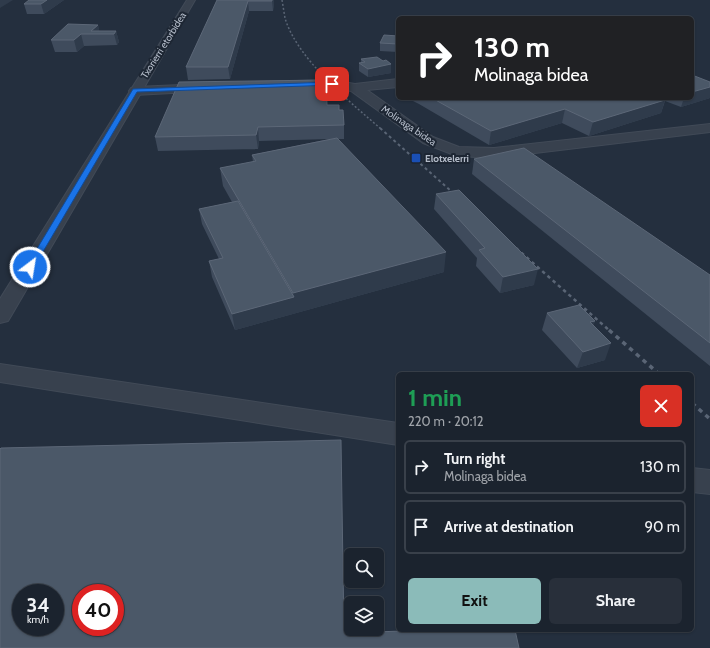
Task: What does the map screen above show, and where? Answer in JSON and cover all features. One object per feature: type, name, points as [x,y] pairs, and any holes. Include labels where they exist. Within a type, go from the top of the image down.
[{"type":"street","name":"Txorierri etorbidea","points":[[0,316],[135,90],[192,0]]},
{"type":"street","points":[[355,88],[396,83]]},
{"type":"street","name":"Molinaga bidea","points":[[285,86],[332,84],[355,88],[428,140],[457,151],[494,153],[710,128]]},
{"type":"street","points":[[135,90],[222,88]]},
{"type":"street","points":[[0,373],[396,434]]},
{"type":"street","points":[[694,480],[710,482]]},
{"type":"building","points":[[29,0],[47,0],[41,4],[24,4]]},
{"type":"building","points":[[217,0],[272,1],[248,1],[228,67],[186,67]]},
{"type":"building","points":[[68,24],[98,25],[91,31],[116,31],[114,34],[81,34],[74,40],[51,40]]},
{"type":"building","points":[[384,35],[396,36],[396,44],[380,43]]},
{"type":"building","points":[[377,57],[383,61],[386,60],[391,64],[368,69],[359,63],[365,62],[361,59]]},
{"type":"building","points":[[694,76],[710,82],[710,87],[694,91]]},
{"type":"building","points":[[326,80],[327,105],[339,105],[339,110],[343,110],[344,125],[258,127],[256,135],[155,137],[179,82]]},
{"type":"building","points":[[436,100],[665,100],[593,122],[565,109],[491,131]]},
{"type":"building","points":[[337,138],[446,252],[293,293],[220,168],[256,161],[252,155]]},
{"type":"building","points":[[524,148],[710,275],[710,343],[474,159]]},
{"type":"building","points":[[459,190],[538,269],[503,277],[479,250],[485,248],[436,194]]},
{"type":"building","points":[[238,201],[294,297],[232,314],[209,261],[223,258],[199,209]]},
{"type":"building","points":[[579,305],[595,321],[590,322],[611,343],[583,352],[547,313]]},
{"type":"building","points":[[341,440],[344,636],[384,636],[384,632],[396,631],[515,632],[519,648],[0,648],[1,448]]},
{"type":"railway","points":[[282,0],[285,18],[291,33],[312,64],[340,93],[381,129]]},
{"type":"railway","points":[[380,128],[460,199]]},
{"type":"railway","points":[[516,248],[610,331]]},
{"type":"railway","points":[[609,330],[657,372]]},
{"type":"railway","points":[[694,405],[710,419]]},
{"type":"place","name":"Elotxelerri","points":[[416,158]]},
{"type":"route","points":[[30,267],[135,90],[332,84]]}]
